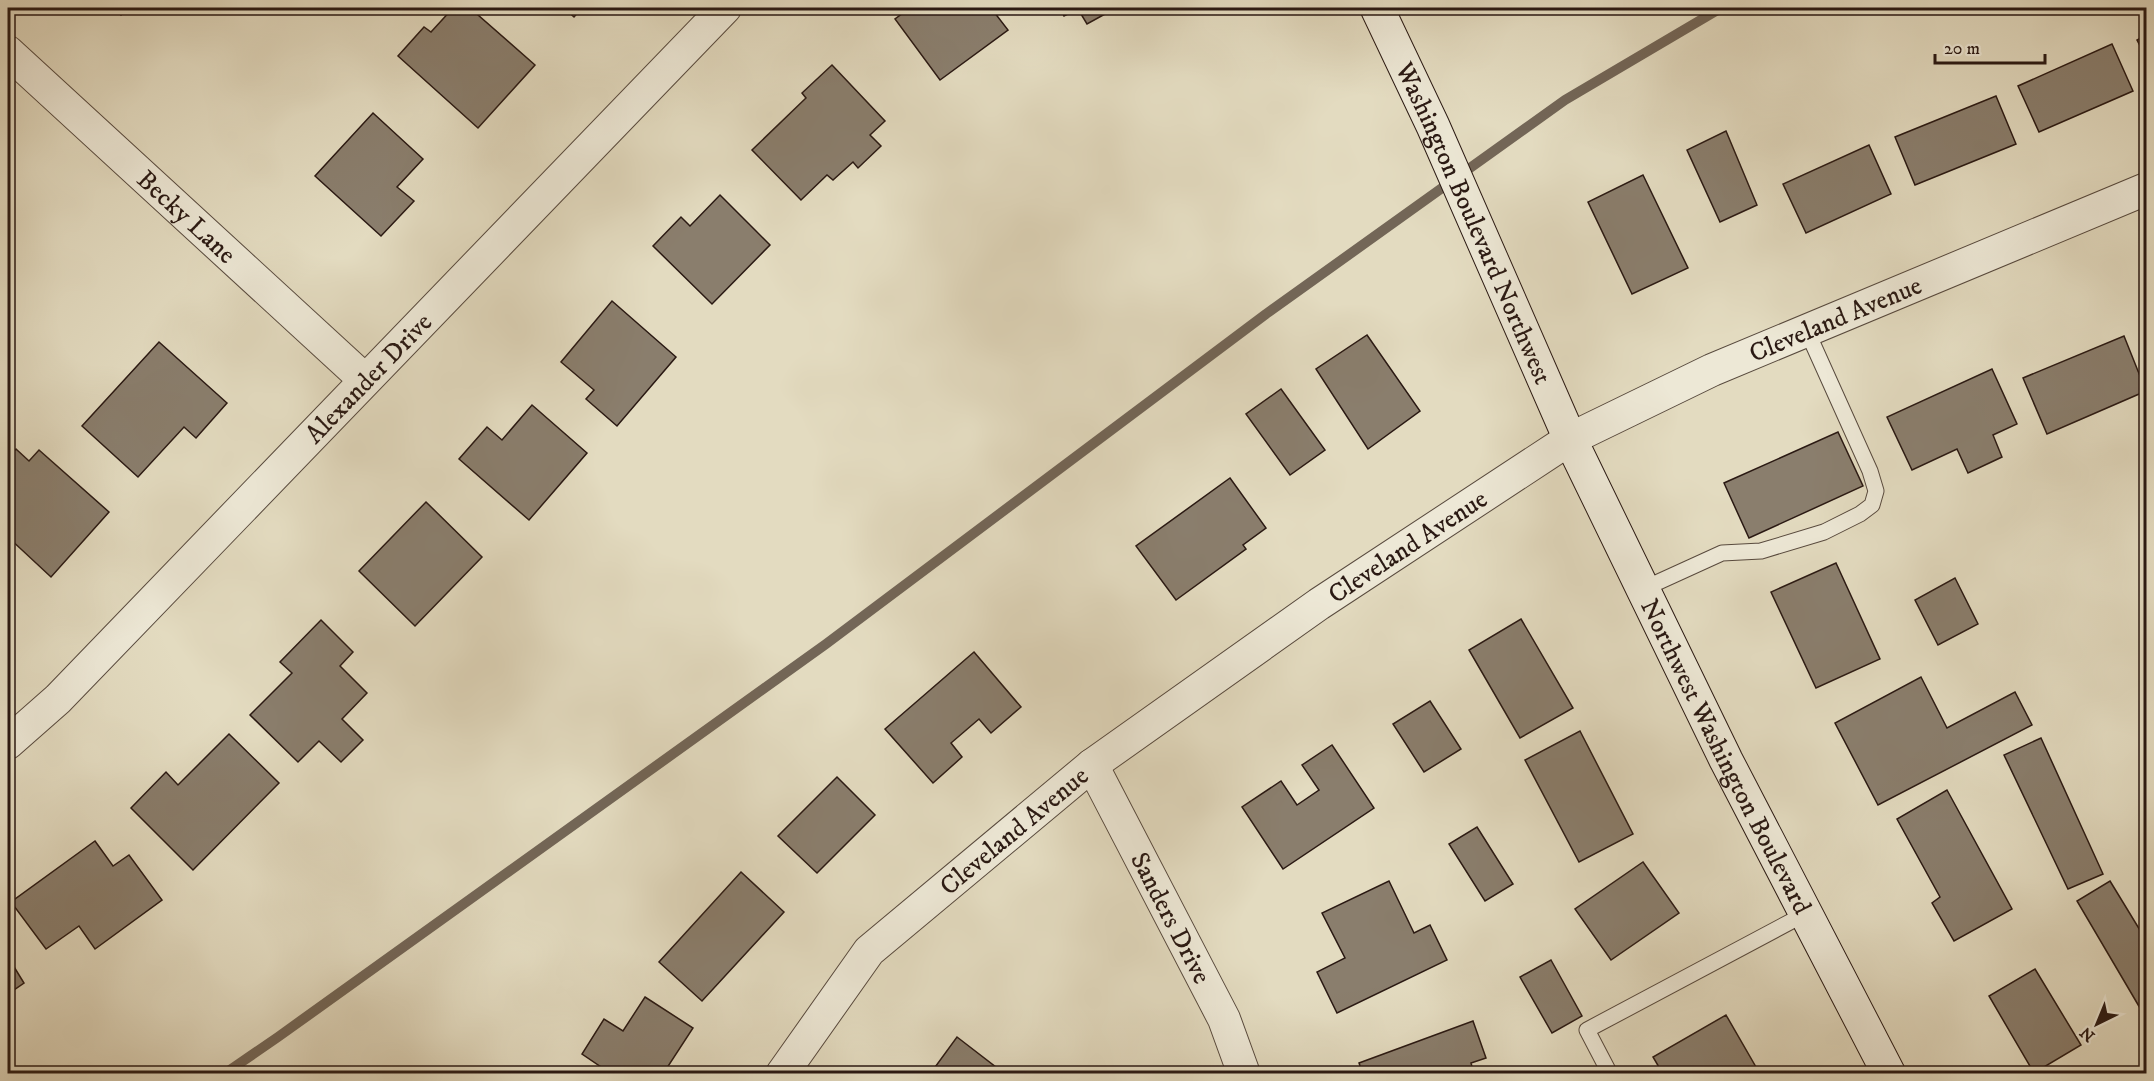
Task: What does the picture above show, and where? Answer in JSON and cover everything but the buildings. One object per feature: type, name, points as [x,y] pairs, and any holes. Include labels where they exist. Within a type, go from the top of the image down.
[{"type":"main road","name":"Washington Boulevard Northwest","points":[[1377,8],[1433,126],[1570,439]]},
{"type":"main road","name":"Northwest Washington Boulevard","points":[[1570,439],[1726,760],[1889,1074]]},
{"type":"street","name":"Alexander Drive","points":[[8,742],[58,699],[725,8]]},
{"type":"street","name":"Becky Lane","points":[[8,52],[365,380]]},
{"type":"street","name":"Cleveland Avenue","points":[[782,1074],[869,951],[1092,765],[1319,604],[1570,439],[1712,370],[2146,189]]},
{"type":"street","name":"Sanders Drive","points":[[1092,765],[1224,1019],[1244,1074]]},
{"type":"lane","points":[[1643,589],[1722,553],[1761,551],[1824,532],[1860,514],[1872,505],[1876,491],[1870,471],[1808,331]]},
{"type":"lane","points":[[1610,1074],[1587,1030],[1805,914]]},
{"type":"waterway","points":[[224,1074],[826,644],[1266,314],[1565,100],[1721,8]]}]
